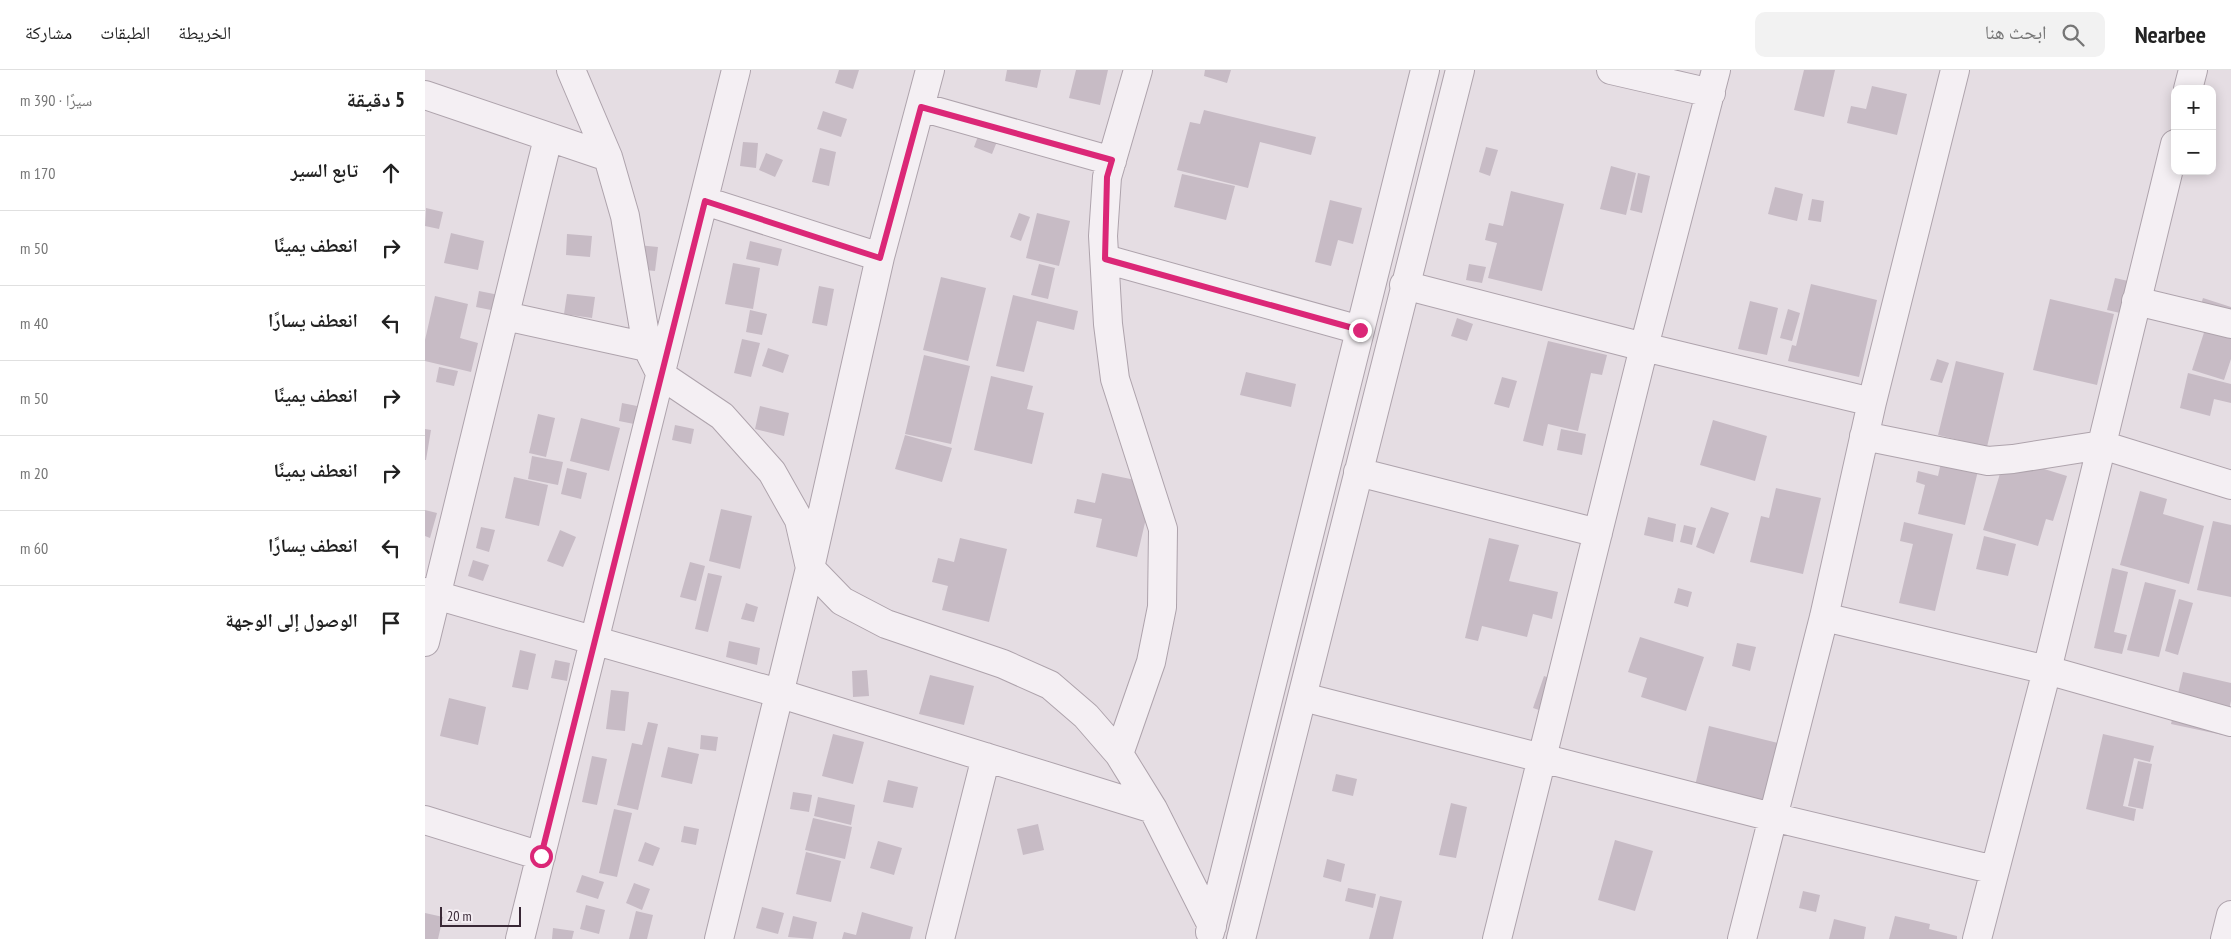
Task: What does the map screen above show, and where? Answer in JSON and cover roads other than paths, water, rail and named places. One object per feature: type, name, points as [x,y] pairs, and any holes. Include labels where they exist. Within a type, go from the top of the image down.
[{"type":"street","points":[[571,70],[608,158],[625,216],[647,347],[661,375],[723,416],[772,472],[799,520],[810,568],[842,601],[886,624],[1003,664],[1050,685],[1087,716],[1119,754],[1153,809],[1210,932]]},
{"type":"street","points":[[520,939],[705,201],[736,70]]},
{"type":"street","points":[[719,939],[810,568],[880,258],[930,70]]},
{"type":"street","points":[[1119,754],[1151,662],[1162,606],[1163,529],[1115,379],[1108,324],[1105,259],[1107,177],[1139,70]]},
{"type":"street","points":[[1210,932],[1425,70]]},
{"type":"street","points":[[1241,939],[1459,70]]},
{"type":"street","points":[[1497,939],[1644,348],[1713,82],[1611,70]]},
{"type":"street","points":[[1742,939],[1824,617],[1872,402],[1955,70]]},
{"type":"street","points":[[2189,85],[2193,70]]},
{"type":"street","points":[[425,96],[608,158]]},
{"type":"street","points":[[921,107],[1112,160]]},
{"type":"street","points":[[425,642],[431,594],[505,316],[548,138]]},
{"type":"street","points":[[1977,939],[2047,670],[2171,160]]},
{"type":"street","points":[[705,201],[880,258]]},
{"type":"street","points":[[1105,259],[1360,330]]},
{"type":"street","points":[[1404,285],[1644,348],[1872,402]]},
{"type":"street","points":[[2136,301],[2231,324]]},
{"type":"street","points":[[505,316],[647,347]]},
{"type":"street","points":[[1864,436],[1988,461],[2102,445],[2231,485]]},
{"type":"street","points":[[1358,472],[1598,533]]},
{"type":"street","points":[[431,594],[778,694],[1153,809]]},
{"type":"street","points":[[1824,617],[2047,670],[2231,722]]},
{"type":"street","points":[[1303,697],[1772,817],[1995,870]]},
{"type":"street","points":[[940,939],[985,757]]},
{"type":"street","points":[[425,820],[541,856]]},
{"type":"street","points":[[2225,939],[2231,915]]}]
